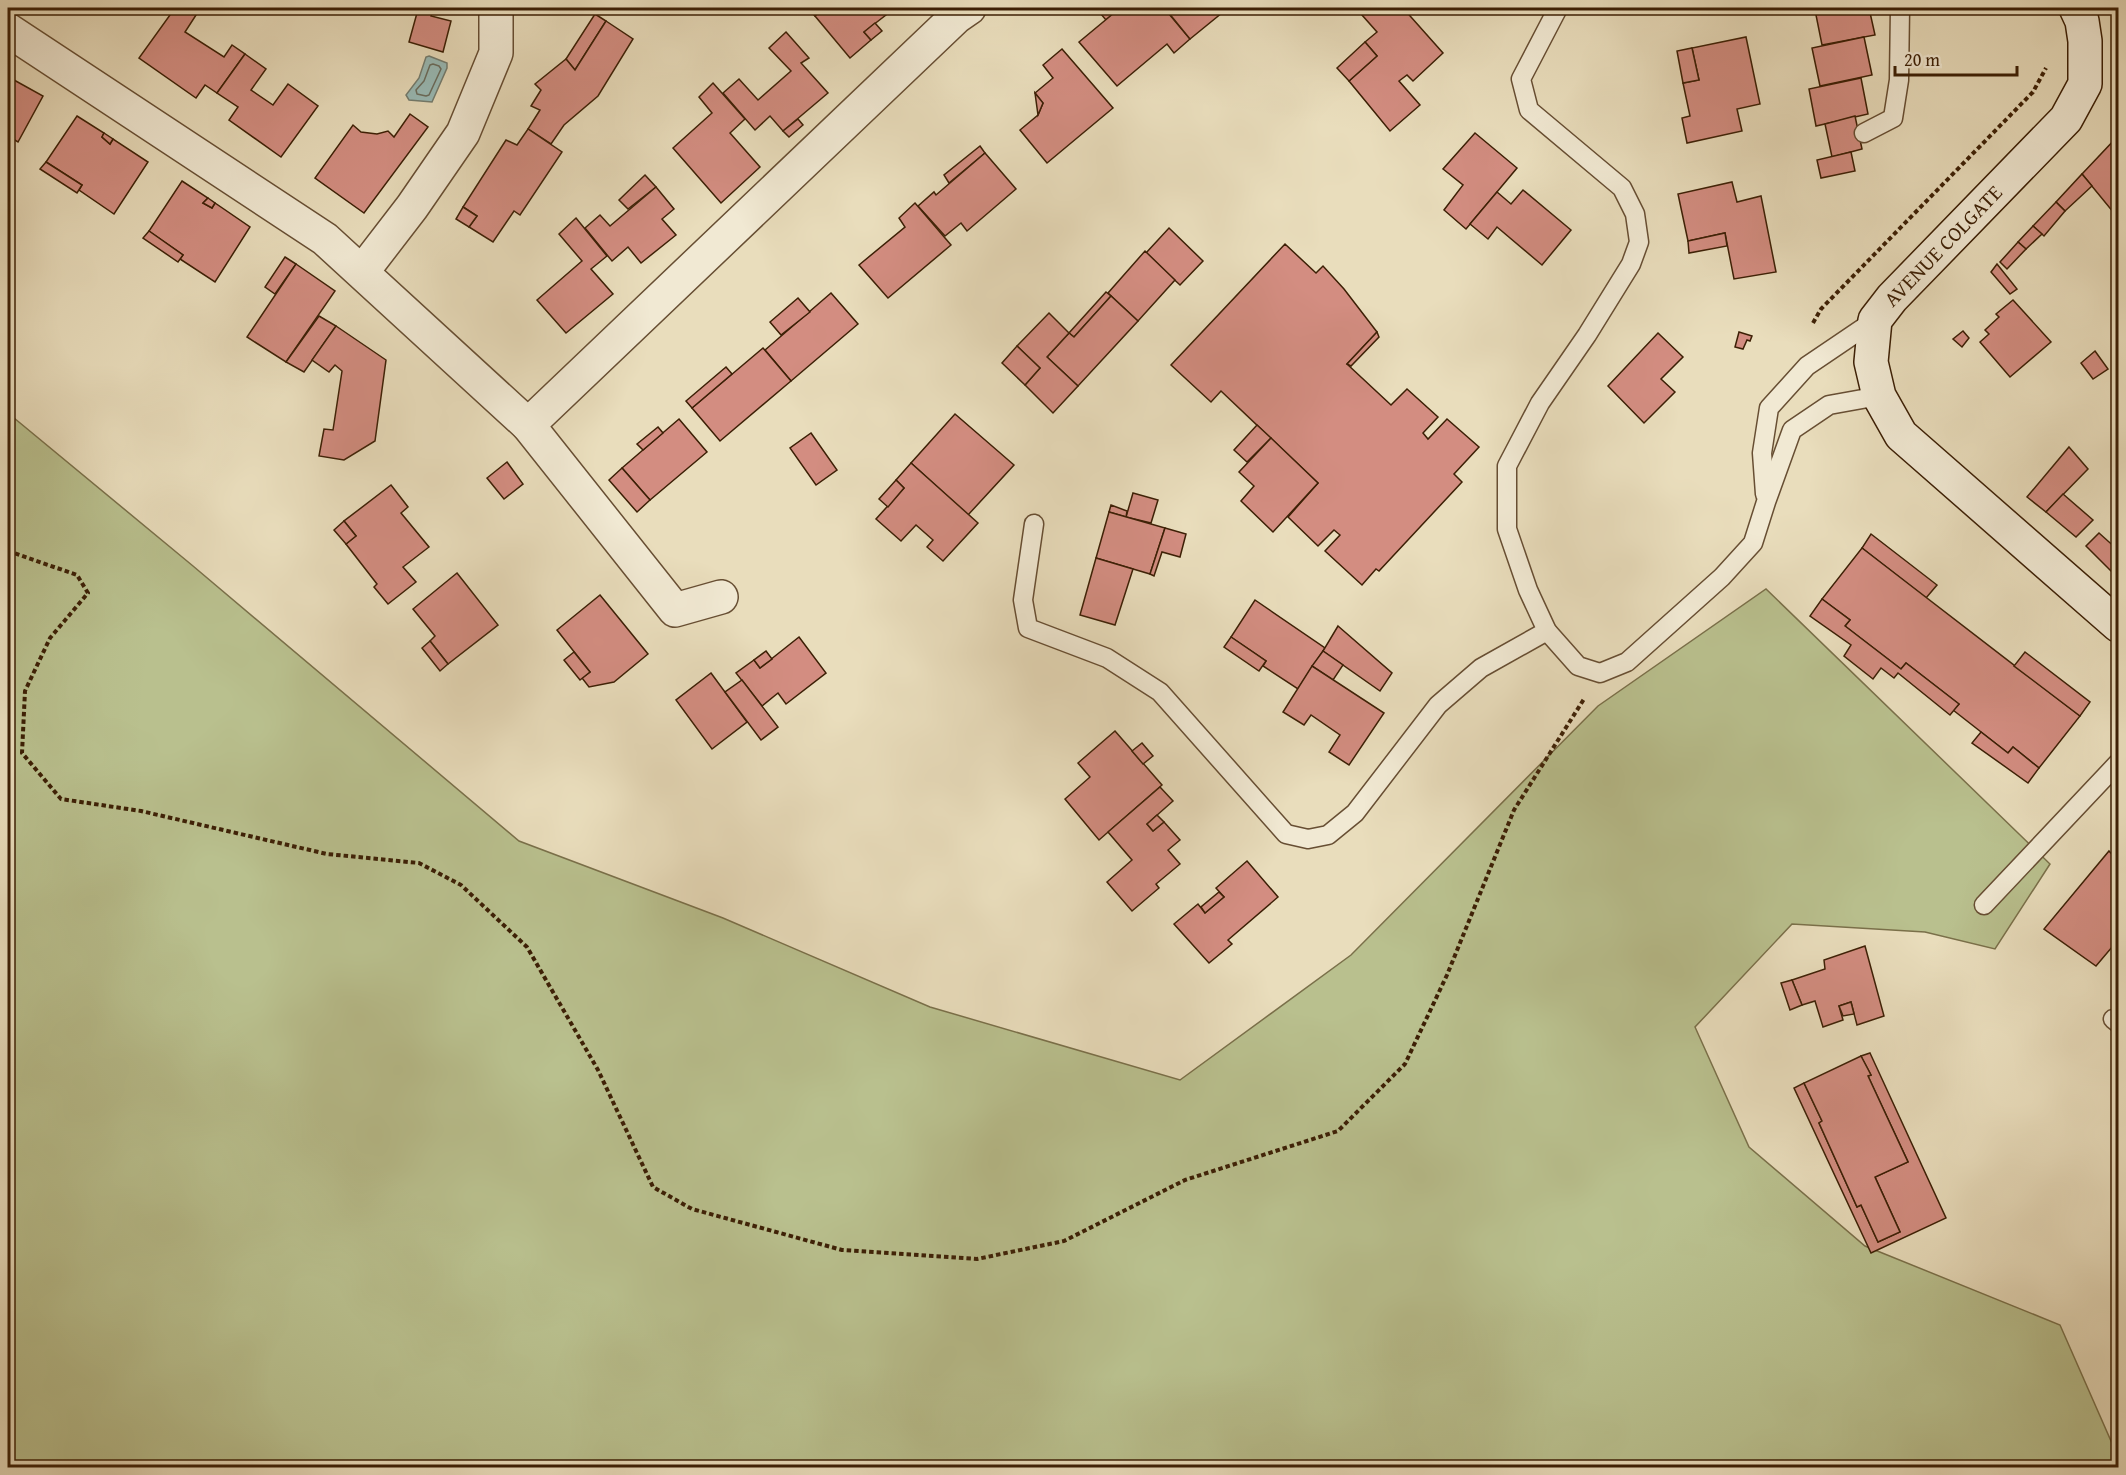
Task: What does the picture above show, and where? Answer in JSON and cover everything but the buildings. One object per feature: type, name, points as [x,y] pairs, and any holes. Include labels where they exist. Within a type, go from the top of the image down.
[{"type":"street","points":[[362,272],[412,207],[463,133],[496,53],[496,8]]},
{"type":"street","points":[[528,425],[956,17],[969,8]]},
{"type":"street","name":"AVENUE COLGATE","points":[[2076,8],[2082,21],[2085,41],[2085,84],[2066,119],[1892,298],[1875,320],[1871,362],[1880,396],[1901,435],[2118,625]]},
{"type":"street","points":[[8,30],[325,238],[528,425],[675,610],[721,597]]},
{"type":"lane","points":[[1558,8],[1521,79],[1529,110],[1622,188],[1635,214],[1639,242],[1631,264],[1540,403],[1507,466],[1507,529],[1528,590],[1547,631],[1578,666],[1600,673],[1627,662],[1722,577],[1753,543],[1792,430],[1829,405],[1880,396]]},
{"type":"lane","points":[[1864,133],[1893,118],[1899,80],[1900,8]]},
{"type":"lane","points":[[1766,502],[1762,453],[1769,408],[1807,366],[1875,320]]},
{"type":"lane","points":[[1034,524],[1023,600],[1028,628],[1107,658],[1160,692],[1286,834],[1308,839],[1328,835],[1355,813],[1438,705],[1446,698],[1481,668],[1547,631]]},
{"type":"lane","points":[[1984,905],[2118,763]]},
{"type":"path","points":[[1809,329],[1821,309],[2033,92],[2046,69],[2046,60]]},
{"type":"path","points":[[8,551],[77,574],[88,593],[50,638],[26,691],[22,753],[61,799],[141,811],[327,854],[419,863],[461,885],[527,947],[598,1070],[653,1187],[692,1209],[842,1250],[977,1259],[1064,1241],[1185,1180],[1338,1131],[1405,1064],[1447,975],[1514,810],[1600,673]]},
{"type":"green space","points":[[8,413],[519,841],[723,918],[930,1007],[1180,1080],[1351,955],[1598,706],[1766,589],[2050,864],[1995,949],[1925,932],[1792,924],[1695,1027],[1749,1147],[1865,1246],[2060,1325],[2118,1457],[2118,1467],[8,1467]]},
{"type":"water","points":[[426,57],[447,63],[432,102],[409,100],[406,95],[419,78]]}]
